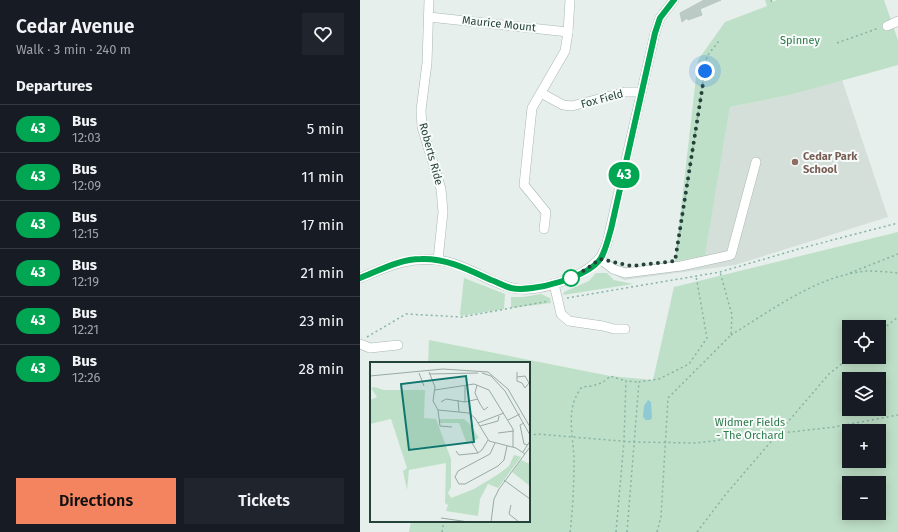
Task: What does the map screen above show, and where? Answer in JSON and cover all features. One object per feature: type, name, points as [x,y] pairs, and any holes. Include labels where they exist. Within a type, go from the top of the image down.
[{"type":"street","name":"Roberts Ride","points":[[429,0],[427,63],[421,110],[422,127],[441,189],[443,212],[438,260]]},
{"type":"street","points":[[544,229],[546,212],[524,185],[532,108],[565,51],[570,0]]},
{"type":"street","points":[[360,278],[402,261],[421,259],[438,260],[453,264],[510,288],[529,289],[554,284],[570,278],[600,259],[609,236],[655,33],[660,18],[674,0]]},
{"type":"street","name":"Maurice Mount","points":[[429,17],[568,32]]},
{"type":"street","points":[[887,26],[898,21]]},
{"type":"street","name":"Fox Field","points":[[541,93],[563,105],[572,106],[625,92],[642,92]]},
{"type":"street","points":[[600,259],[613,269],[625,273],[681,266],[731,255],[756,162]]},
{"type":"street","points":[[554,284],[561,314],[569,322],[603,326],[614,329],[625,329]]},
{"type":"street","points":[[361,342],[370,348],[398,345]]},
{"type":"path","points":[[837,43],[887,26]]},
{"type":"path","points":[[675,261],[707,56],[719,41]]},
{"type":"path","points":[[657,532],[660,517],[668,398],[731,335],[803,290],[846,275],[898,254]]},
{"type":"path","points":[[846,275],[868,271],[898,272]]},
{"type":"path","points":[[720,272],[732,315],[731,335]]},
{"type":"path","points":[[570,532],[573,488],[573,437],[571,415],[572,405],[576,394],[582,387],[597,385],[606,381],[610,376],[626,382],[659,379],[689,364],[707,338],[696,276]]},
{"type":"path","points":[[361,342],[406,314],[431,315]]},
{"type":"path","points":[[886,326],[898,317]]},
{"type":"path","points":[[697,532],[726,494],[778,433],[829,374],[842,363]]},
{"type":"path","points":[[616,532],[624,441],[626,382]]},
{"type":"path","points":[[627,532],[639,382]]},
{"type":"path","points":[[530,436],[537,434],[634,442],[695,443],[834,427],[898,415]]},
{"type":"path","points":[[442,532],[444,522]]},
{"type":"shaded area","name":"Cedar Park School","points":[[842,80],[888,217],[735,265],[624,280],[611,273],[615,264],[631,268],[705,255],[730,107],[790,95]]},
{"type":"green space","name":"Spinney","points":[[765,0],[771,0],[772,2],[777,0],[884,0],[898,40],[898,65],[790,95],[730,107],[705,256],[675,261],[698,60],[725,22],[767,6]]},
{"type":"green space","name":"Widmer Fields - The Orchard","points":[[898,232],[898,532],[409,532],[411,522],[530,522],[530,362],[428,362],[429,340],[610,376],[653,380],[674,287]]},
{"type":"green space","points":[[596,273],[607,273],[614,280],[633,284],[563,295],[564,292],[589,281]]},
{"type":"green space","points":[[464,278],[505,294],[504,309],[461,316]]},
{"type":"green space","points":[[541,294],[550,298],[551,303],[511,308],[511,297]]},
{"type":"water","points":[[648,400],[651,402],[652,418],[650,420],[646,420],[643,417],[644,406]]},
{"type":"building","points":[[704,0],[721,0],[700,9],[702,15],[688,20],[687,18],[682,22],[680,13]]},
{"type":"bus line","name":"43","points":[[360,278],[402,261],[421,259],[438,260],[453,264],[510,288],[529,289],[554,284],[570,278],[600,259],[611,229],[655,33],[660,18],[674,0]]},
{"type":"place","name":"Cedar Park School","points":[[795,162]]},
{"type":"route","points":[[571,278],[600,259],[631,266],[675,261],[705,71]]}]
